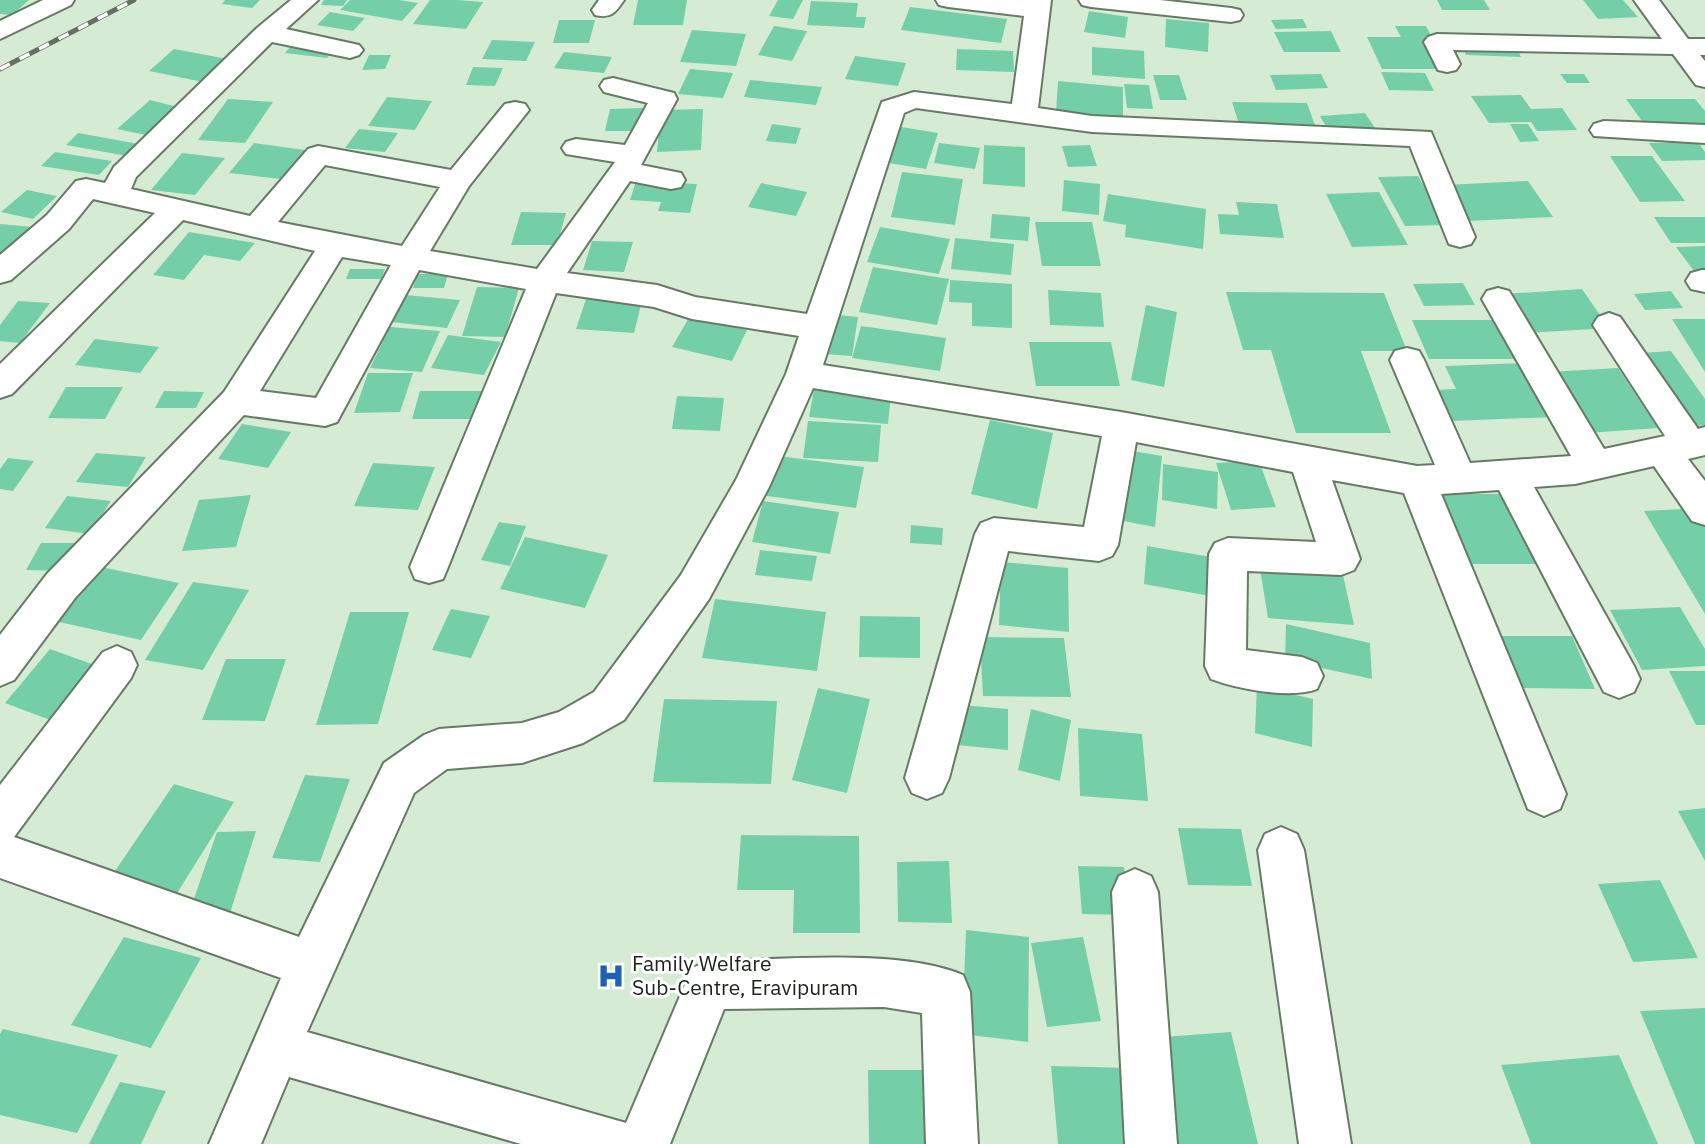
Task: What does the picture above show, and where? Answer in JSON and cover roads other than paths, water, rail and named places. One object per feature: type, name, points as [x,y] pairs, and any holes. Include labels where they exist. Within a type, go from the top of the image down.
[{"type":"street","points":[[0,31],[62,0]]},
{"type":"street","points":[[113,196],[124,173],[266,33],[306,0]]},
{"type":"street","points":[[948,0],[1038,5],[1024,114]]},
{"type":"street","points":[[1091,0],[1202,6],[1231,15]]},
{"type":"street","points":[[1646,0],[1693,47],[1705,79]]},
{"type":"street","points":[[266,33],[350,50]]},
{"type":"street","points":[[1447,64],[1437,42],[1693,47]]},
{"type":"street","points":[[429,567],[545,281],[629,163],[664,99],[612,86]]},
{"type":"street","points":[[235,1144],[311,965],[399,778],[439,749],[522,743],[568,729],[609,706],[695,587],[751,487],[803,374],[892,108],[914,100],[1092,124],[1421,138],[1460,237]]},
{"type":"street","points":[[236,401],[325,412],[411,257],[458,181],[516,110]]},
{"type":"street","points":[[1604,130],[1705,134]]},
{"type":"street","points":[[576,148],[629,163],[671,180]]},
{"type":"street","points":[[257,226],[318,155],[458,181]]},
{"type":"street","points":[[0,272],[58,222],[86,188],[334,245],[545,281],[657,296],[692,308],[817,327]]},
{"type":"street","points":[[0,385],[178,208]]},
{"type":"street","points":[[0,667],[61,586],[236,401],[334,245]]},
{"type":"street","points":[[1498,299],[1595,466]]},
{"type":"street","points":[[1609,325],[1685,445],[1705,510]]},
{"type":"street","points":[[1407,360],[1459,478]]},
{"type":"street","points":[[803,374],[1121,426],[1417,481],[1575,470],[1685,445]]},
{"type":"street","points":[[926,778],[994,534],[1099,545],[1121,426]]},
{"type":"street","points":[[1302,676],[1225,666],[1228,554],[1341,559],[1307,460]]},
{"type":"street","points":[[1508,475],[1619,679]]},
{"type":"street","points":[[1417,481],[1544,794]]},
{"type":"street","points":[[0,821],[117,665]]},
{"type":"street","points":[[1281,850],[1325,1144]]},
{"type":"street","points":[[0,855],[311,965]]},
{"type":"street","points":[[1135,892],[1151,1144]]},
{"type":"street","points":[[644,1144],[709,985],[884,983],[946,992],[952,1144]]},
{"type":"street","points":[[277,1049],[613,1144]]},
{"type":"railway","points":[[0,69],[134,0]]},
{"type":"place","name":"Family Welfare Sub-Centre, Eravipuram","points":[[611,976]]}]
